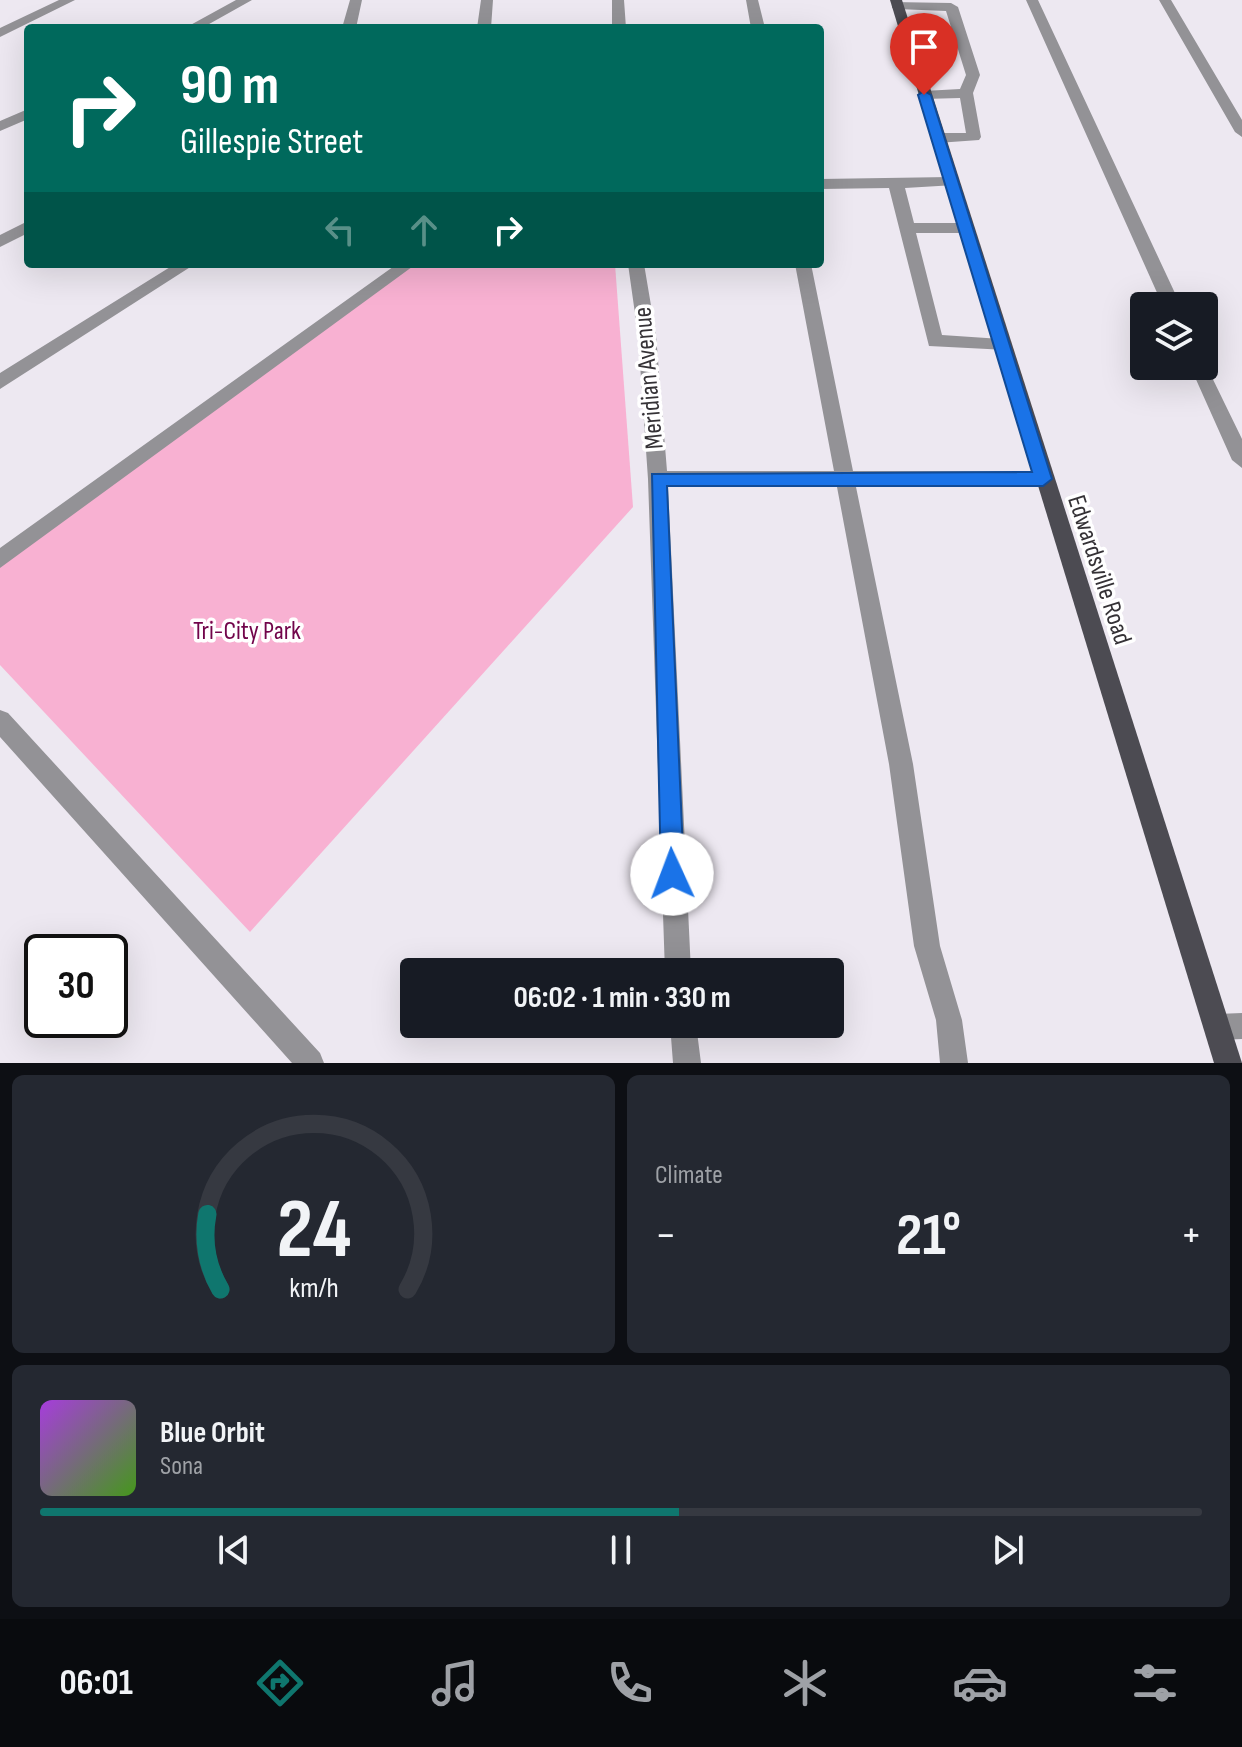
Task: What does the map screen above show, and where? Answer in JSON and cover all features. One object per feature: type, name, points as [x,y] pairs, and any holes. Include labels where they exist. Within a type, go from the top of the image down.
[{"type":"main road","name":"Edwardsville Road","points":[[896,2],[1043,479],[1229,1027],[1228,1063]]},
{"type":"street","points":[[0,33],[69,0]]},
{"type":"street","points":[[200,24],[246,0]]},
{"type":"street","points":[[350,24],[356,0]]},
{"type":"street","points":[[484,24],[487,0]]},
{"type":"street","points":[[618,0],[619,24]]},
{"type":"street","points":[[752,0],[757,24]]},
{"type":"street","points":[[1032,0],[1166,292]]},
{"type":"street","points":[[1165,0],[1242,132]]},
{"type":"street","points":[[896,2],[951,7],[973,75],[966,93],[974,137],[937,138]]},
{"type":"street","points":[[924,95],[966,93]]},
{"type":"street","points":[[0,127],[24,115]]},
{"type":"street","points":[[824,184],[950,182]]},
{"type":"street","points":[[896,183],[935,341],[1001,345]]},
{"type":"street","points":[[0,242],[24,228]]},
{"type":"street","points":[[906,228],[965,228]]},
{"type":"street","points":[[0,382],[181,268]]},
{"type":"street","points":[[0,559],[402,268]]},
{"type":"street","name":"Meridian Avenue","points":[[637,268],[647,335],[658,479],[677,958]]},
{"type":"street","points":[[804,268],[842,479],[901,764],[927,946],[949,1020],[954,1063]]},
{"type":"street","points":[[1205,380],[1242,460]]},
{"type":"street","points":[[658,479],[1043,479]]},
{"type":"street","points":[[3,731],[310,1063]]},
{"type":"street","points":[[684,1038],[687,1063]]},
{"type":"green space","name":"Tri-City Park","points":[[402,268],[615,268],[633,507],[250,932],[0,665],[0,559]]},
{"type":"route","points":[[672,874],[658,479],[1043,479],[924,95]]}]
